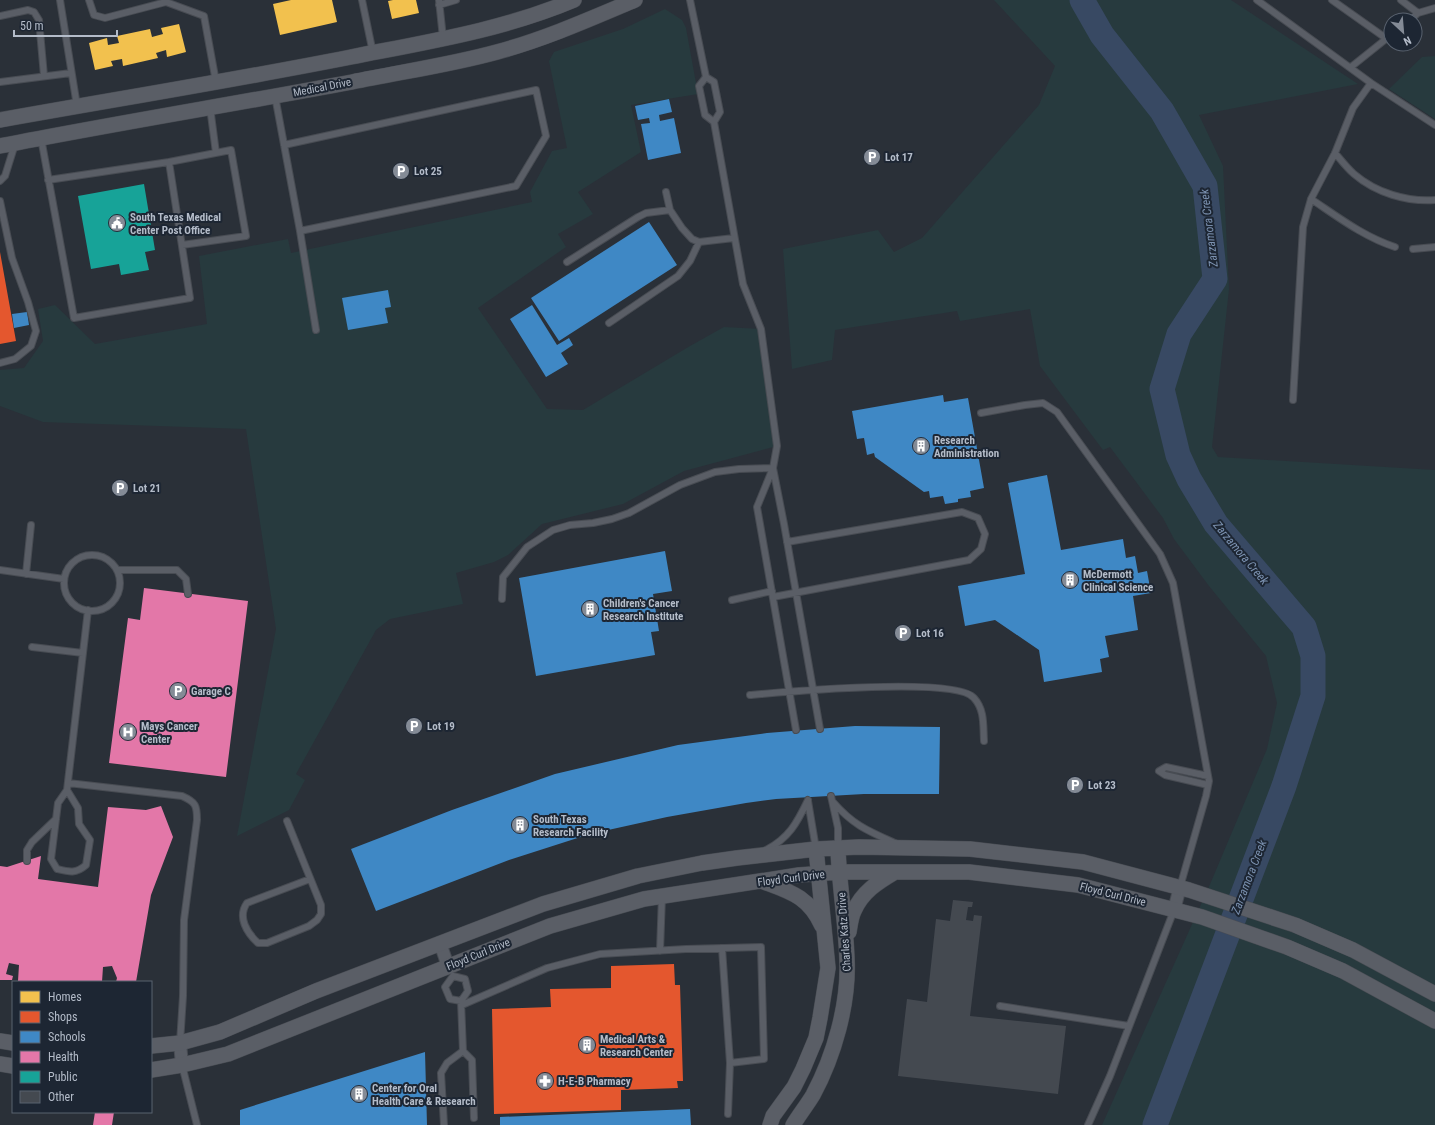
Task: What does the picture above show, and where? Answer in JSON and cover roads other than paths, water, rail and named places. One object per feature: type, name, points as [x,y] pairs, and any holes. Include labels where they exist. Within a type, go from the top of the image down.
[{"type":"street","points":[[0,120],[443,40],[491,29],[574,0]]},
{"type":"street","name":"Medical Drive","points":[[0,146],[450,63],[497,52],[573,27],[635,0]]},
{"type":"street","name":"Floyd Curl Drive","points":[[152,1046],[180,1043],[220,1032],[316,991],[543,904],[638,876],[702,863],[816,849],[838,848],[970,849],[1082,862],[1180,887],[1295,925],[1353,950],[1435,994]]},
{"type":"street","name":"Charles Katz Drive","points":[[793,1125],[813,1095],[825,1068],[840,1025],[846,987],[847,961],[838,848]]},
{"type":"street","name":"Charles Katz Drive","points":[[770,1125],[773,1116],[794,1087],[803,1069],[816,1038],[820,1018],[828,968],[816,849]]},
{"type":"street","name":"Floyd Curl Drive","points":[[152,1070],[182,1065],[228,1054],[450,971],[550,926],[644,899],[799,875],[839,872],[969,872],[1078,884],[1202,917],[1287,947],[1343,971],[1435,1021]]},
{"type":"street","points":[[846,945],[854,911],[864,894],[876,884],[895,872]]},
{"type":"street","points":[[763,881],[795,894],[805,902],[816,914],[824,931]]},
{"type":"street","points":[[1174,910],[1180,887]]},
{"type":"street","points":[[440,944],[450,971]]},
{"type":"street","points":[[0,1041],[12,1043]]},
{"type":"street","points":[[180,1043],[182,1065]]},
{"type":"street","points":[[0,1064],[12,1066]]},
{"type":"lane","points":[[60,0],[77,106]]},
{"type":"lane","points":[[89,0],[94,15],[105,18],[166,2],[204,16],[216,82]]},
{"type":"lane","points":[[362,0],[373,53]]},
{"type":"lane","points":[[443,40],[439,2],[456,0]]},
{"type":"lane","points":[[690,0],[706,77],[714,82],[719,105],[720,112],[714,122],[743,284],[761,329],[777,446],[773,468],[757,507],[796,730]]},
{"type":"lane","points":[[1257,0],[1371,83],[1435,125]]},
{"type":"lane","points":[[1332,0],[1383,33]]},
{"type":"lane","points":[[1401,0],[1417,12]]},
{"type":"lane","points":[[1421,12],[1435,8]]},
{"type":"lane","points":[[0,16],[28,10],[34,12],[39,20],[44,76]]},
{"type":"lane","points":[[1351,67],[1383,42]]},
{"type":"lane","points":[[0,82],[71,73]]},
{"type":"lane","points":[[706,77],[699,86],[705,115],[714,122]]},
{"type":"lane","points":[[1293,400],[1303,227],[1311,199],[1335,154],[1353,108],[1371,83]]},
{"type":"lane","points":[[284,145],[536,90],[546,136],[516,186],[300,231]]},
{"type":"lane","points":[[275,96],[300,231],[316,330]]},
{"type":"lane","points":[[210,107],[216,153]]},
{"type":"lane","points":[[41,138],[74,318],[190,298],[169,162]]},
{"type":"lane","points":[[0,181],[5,176],[16,143]]},
{"type":"lane","points":[[48,180],[169,162],[230,150],[246,236],[182,245]]},
{"type":"lane","points":[[1335,154],[1354,174],[1385,192],[1421,201],[1435,200]]},
{"type":"lane","points":[[666,192],[670,210],[682,228],[692,239],[699,242],[734,238]]},
{"type":"lane","points":[[1311,199],[1359,231],[1383,243],[1395,247]]},
{"type":"lane","points":[[0,201],[2,225],[28,302],[36,331],[31,346],[15,359],[0,363]]},
{"type":"lane","points":[[567,262],[638,217],[646,213],[670,210]]},
{"type":"lane","points":[[609,323],[678,276],[690,261],[699,242]]},
{"type":"lane","points":[[1413,249],[1435,247]]},
{"type":"lane","points":[[981,413],[1043,403],[1057,412],[1160,554],[1173,583],[1208,776],[1206,796],[1180,887]]},
{"type":"lane","points":[[773,468],[820,729]]},
{"type":"lane","points":[[502,599],[503,577],[527,547],[553,530],[570,525],[593,523],[612,519],[629,513],[680,485],[715,472],[739,469],[773,468]]},
{"type":"lane","points":[[732,600],[796,592],[969,560],[981,549],[985,534],[978,518],[962,512],[787,542]]},
{"type":"lane","points":[[26,574],[31,525]]},
{"type":"lane","points":[[88,555],[97,555],[105,558],[118,570],[120,588],[116,597],[110,604],[102,609],[88,610],[74,605],[64,588],[64,579],[67,570],[72,563],[79,558],[88,555]]},
{"type":"lane","points":[[0,570],[64,579]]},
{"type":"lane","points":[[118,570],[177,570],[186,579],[188,594]]},
{"type":"lane","points":[[67,790],[78,808],[79,824],[90,840],[86,865],[80,871],[69,872],[57,869],[51,859],[58,803],[67,790],[88,610]]},
{"type":"lane","points":[[32,647],[83,653]]},
{"type":"lane","points":[[750,695],[892,686],[957,689],[974,696],[982,710],[984,741]]},
{"type":"lane","points":[[1208,776],[1166,767],[1159,771],[1165,776],[1208,785]]},
{"type":"lane","points":[[68,783],[182,796],[192,801],[197,809],[197,820],[184,920],[183,996],[180,1043]]},
{"type":"lane","points":[[755,856],[776,845],[788,834],[798,819],[807,799],[816,849]]},
{"type":"lane","points":[[838,848],[838,828],[832,799],[844,815],[854,823],[906,848]]},
{"type":"lane","points":[[27,861],[27,850],[32,842],[56,819]]},
{"type":"lane","points":[[287,821],[321,905],[321,914],[310,926],[267,943],[258,943],[252,938],[247,930],[243,918],[243,909],[248,903],[310,878]]},
{"type":"lane","points":[[660,951],[662,896]]},
{"type":"lane","points":[[1088,1125],[1130,1026],[1174,910]]},
{"type":"lane","points":[[474,1118],[472,1060],[463,1051],[461,1003],[468,991],[465,979],[450,971],[444,987],[450,999],[461,1003],[547,968],[600,954],[761,947],[764,1060],[730,1063]]},
{"type":"lane","points":[[722,948],[730,1063],[728,1114]]},
{"type":"lane","points":[[1000,1006],[1130,1026]]},
{"type":"lane","points":[[444,1125],[441,1073],[447,1063],[463,1051]]},
{"type":"lane","points":[[182,1065],[197,1125]]},
{"type":"waterway","name":"Zarzamora Creek","points":[[1082,0],[1102,35],[1162,111],[1205,186],[1215,279],[1179,334],[1162,389],[1178,455],[1189,479],[1216,524],[1304,627],[1313,656],[1313,696],[1284,786],[1155,1125]]},
{"type":"place","name":"Lot 17","points":[[872,157]]},
{"type":"place","name":"Lot 25","points":[[401,171]]},
{"type":"place","name":"South Texas Medical Center Post Office","points":[[117,223]]},
{"type":"place","name":"Research Administration","points":[[921,446]]},
{"type":"place","name":"Lot 21","points":[[120,488]]},
{"type":"place","name":"McDermott Clinical Science","points":[[1070,580]]},
{"type":"place","name":"Children's Cancer Research Institute","points":[[590,609]]},
{"type":"place","name":"Lot 16","points":[[903,633]]},
{"type":"place","name":"Garage C","points":[[178,691]]},
{"type":"place","name":"Lot 19","points":[[414,726]]},
{"type":"place","name":"Mays Cancer Center","points":[[128,732]]},
{"type":"place","name":"Lot 23","points":[[1075,785]]},
{"type":"place","name":"South Texas Research Facility","points":[[520,825]]},
{"type":"place","name":"Medical Arts & Research Center","points":[[587,1045]]},
{"type":"place","name":"H-E-B Pharmacy","points":[[545,1081]]},
{"type":"place","name":"Center for Oral Health Care & Research","points":[[359,1094]]}]
